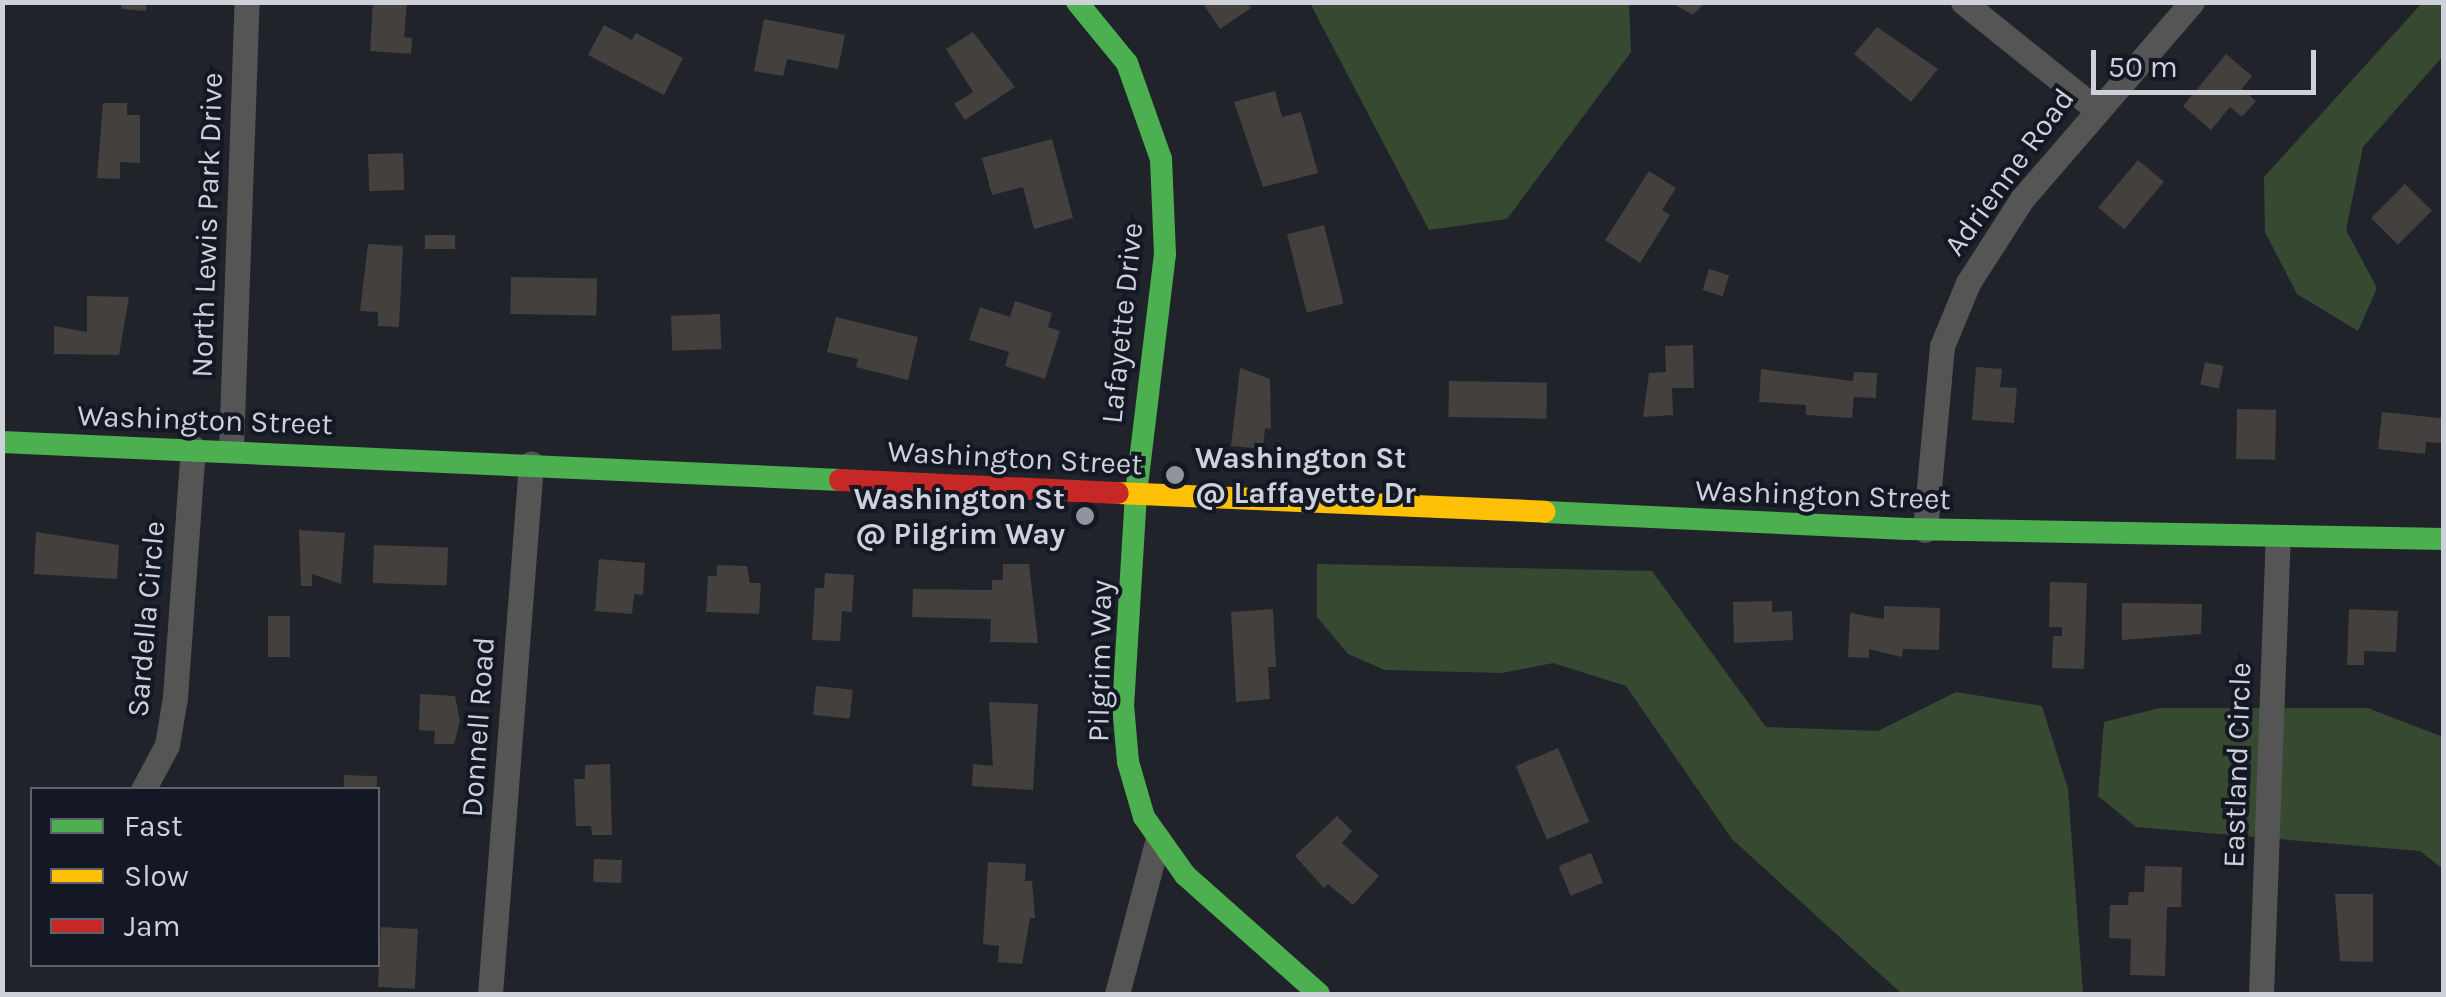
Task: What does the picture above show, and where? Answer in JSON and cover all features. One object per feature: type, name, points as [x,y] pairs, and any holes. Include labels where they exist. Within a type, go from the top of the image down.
[{"type":"main road","name":"Lafayette Drive","points":[[1077,2],[1126,62],[1161,158],[1163,287],[1136,494]]},
{"type":"main road","name":"Washington Street","points":[[2,442],[232,449],[1924,530],[2444,539]]},
{"type":"main road","name":"Pilgrim Way","points":[[1136,494],[1123,704],[1128,762],[1158,840],[1212,902],[1319,994]]},
{"type":"street","name":"North Lewis Park Drive","points":[[232,449],[247,2]]},
{"type":"street","points":[[1963,2],[2095,108]]},
{"type":"street","name":"Adrienne Road","points":[[1924,530],[1942,346],[1968,283],[2004,227],[2095,108],[2192,2]]},
{"type":"street","name":"Sardella Circle","points":[[145,787],[166,745],[175,696],[193,448]]},
{"type":"street","name":"Donnell Road","points":[[490,994],[531,464]]},
{"type":"street","name":"Eastland Circle","points":[[2261,994],[2278,538]]},
{"type":"street","points":[[1117,994],[1158,840]]},
{"type":"green space","points":[[1310,3],[1629,3],[1631,52],[1507,219],[1429,230]]},
{"type":"green space","points":[[2422,3],[2443,3],[2443,56],[2363,147],[2346,230],[2377,288],[2358,331],[2297,294],[2265,232],[2264,177]]},
{"type":"green space","points":[[1317,564],[1652,571],[1766,727],[1878,731],[1956,692],[2042,706],[2068,789],[2083,994],[1902,994],[1732,839],[1626,686],[1553,663],[1502,673],[1385,670],[1348,654],[1317,617]]},
{"type":"green space","points":[[2159,708],[2368,708],[2443,737],[2443,869],[2420,851],[2136,827],[2098,796],[2104,722]]},
{"type":"building","points":[[122,2],[146,2],[146,11],[121,9]]},
{"type":"building","points":[[373,2],[407,3],[404,37],[412,38],[411,54],[370,51]]},
{"type":"building","points":[[1202,2],[1247,2],[1251,8],[1220,29]]},
{"type":"building","points":[[1670,2],[1705,2],[1693,15]]},
{"type":"building","points":[[764,19],[845,35],[838,69],[787,59],[783,76],[754,71]]},
{"type":"building","points":[[604,25],[632,40],[636,33],[683,58],[664,95],[588,55]]},
{"type":"building","points":[[1877,27],[1938,69],[1911,102],[1854,54]]},
{"type":"building","points":[[973,32],[1015,87],[965,120],[954,104],[973,92],[946,49]]},
{"type":"building","points":[[2226,54],[2252,76],[2242,89],[2256,101],[2242,117],[2230,107],[2211,130],[2183,106]]},
{"type":"building","points":[[1275,91],[1282,117],[1301,112],[1318,173],[1263,187],[1234,102]]},
{"type":"building","points":[[103,103],[127,103],[127,115],[140,115],[140,163],[120,162],[120,179],[97,178]]},
{"type":"building","points":[[1052,139],[1073,218],[1034,229],[1023,187],[992,195],[982,158]]},
{"type":"building","points":[[403,153],[404,190],[369,191],[368,154]]},
{"type":"building","points":[[2138,160],[2164,182],[2124,229],[2098,207]]},
{"type":"building","points":[[1649,171],[1676,188],[1662,210],[1670,215],[1640,263],[1605,240]]},
{"type":"building","points":[[2405,184],[2432,211],[2398,245],[2371,218]]},
{"type":"building","points":[[1324,225],[1344,304],[1307,313],[1287,234]]},
{"type":"building","points":[[425,235],[455,235],[455,249],[425,249]]},
{"type":"building","points":[[368,244],[403,246],[399,327],[378,326],[378,312],[360,311]]},
{"type":"building","points":[[1709,269],[1729,275],[1723,296],[1703,290]]},
{"type":"building","points":[[511,277],[597,279],[596,315],[510,314]]},
{"type":"building","points":[[87,296],[129,297],[119,355],[54,354],[54,326],[87,332]]},
{"type":"building","points":[[1015,301],[1052,313],[1048,327],[1060,331],[1045,379],[1005,366],[1009,352],[969,340],[980,307],[1010,317]]},
{"type":"building","points":[[720,314],[721,349],[672,351],[671,316]]},
{"type":"building","points":[[836,317],[918,337],[908,380],[856,367],[858,359],[827,352]]},
{"type":"building","points":[[1693,345],[1694,388],[1672,388],[1673,415],[1643,417],[1649,373],[1666,372],[1665,346]]},
{"type":"building","points":[[2205,362],[2224,366],[2219,388],[2200,384]]},
{"type":"building","points":[[1976,367],[2002,369],[2000,387],[2017,388],[2014,423],[1972,420]]},
{"type":"building","points":[[1240,368],[1270,379],[1271,429],[1265,428],[1263,449],[1231,446]]},
{"type":"building","points":[[1761,369],[1853,381],[1854,372],[1877,373],[1876,398],[1854,397],[1852,418],[1806,415],[1806,405],[1759,402]]},
{"type":"building","points":[[1449,381],[1547,383],[1546,419],[1448,417]]},
{"type":"building","points":[[2237,409],[2276,410],[2275,460],[2236,459]]},
{"type":"building","points":[[2444,409],[2444,443],[2426,442],[2425,454],[2378,449],[2382,412],[2440,418]]},
{"type":"building","points":[[299,530],[345,533],[341,584],[312,574],[312,586],[301,586]]},
{"type":"building","points":[[36,532],[119,545],[117,579],[34,574]]},
{"type":"building","points":[[374,545],[448,548],[447,586],[373,583]]},
{"type":"building","points":[[599,559],[645,563],[643,595],[634,594],[632,614],[595,611]]},
{"type":"building","points":[[1003,564],[1029,564],[1038,643],[990,642],[991,619],[912,617],[913,589],[992,590],[992,580],[1003,580]]},
{"type":"building","points":[[717,565],[747,566],[750,583],[761,583],[759,614],[706,612],[708,576],[717,576]]},
{"type":"building","points":[[825,573],[854,575],[852,612],[842,611],[840,641],[812,640],[815,588],[824,588]]},
{"type":"building","points":[[2050,582],[2087,583],[2084,669],[2052,668],[2053,636],[2062,636],[2062,627],[2049,627]]},
{"type":"building","points":[[1772,601],[1772,612],[1792,611],[1793,640],[1734,643],[1733,602]]},
{"type":"building","points":[[2122,603],[2202,604],[2201,634],[2122,640]]},
{"type":"building","points":[[1884,606],[1940,608],[1939,650],[1903,649],[1902,657],[1869,649],[1869,658],[1848,657],[1850,613],[1884,619]]},
{"type":"building","points":[[1273,609],[1276,667],[1268,667],[1270,699],[1236,702],[1231,612]]},
{"type":"building","points":[[2349,609],[2398,611],[2396,652],[2364,651],[2364,665],[2347,665]]},
{"type":"building","points":[[268,616],[290,616],[290,657],[268,657]]},
{"type":"building","points":[[816,686],[853,690],[850,719],[813,715]]},
{"type":"building","points":[[420,694],[455,696],[460,721],[454,744],[434,744],[435,731],[419,730]]},
{"type":"building","points":[[989,702],[1038,704],[1033,790],[972,786],[973,764],[993,766]]},
{"type":"building","points":[[1558,748],[1589,822],[1547,840],[1516,766]]},
{"type":"building","points":[[610,764],[612,835],[592,835],[591,826],[576,826],[574,779],[585,779],[585,765]]},
{"type":"building","points":[[344,775],[377,776],[377,787],[344,787]]},
{"type":"building","points":[[1337,816],[1352,831],[1342,843],[1379,876],[1353,905],[1328,884],[1324,888],[1295,856]]},
{"type":"building","points":[[1591,853],[1603,883],[1571,896],[1559,866]]},
{"type":"building","points":[[594,859],[622,860],[621,883],[593,882]]},
{"type":"building","points":[[988,862],[1026,864],[1025,881],[1032,881],[1035,918],[1030,918],[1022,964],[998,962],[999,946],[983,944]]},
{"type":"building","points":[[2145,866],[2182,867],[2181,907],[2167,907],[2165,976],[2130,975],[2131,939],[2109,938],[2110,905],[2128,905],[2129,892],[2144,892]]},
{"type":"building","points":[[2335,894],[2373,894],[2373,962],[2340,961]]},
{"type":"building","points":[[381,927],[418,929],[415,989],[378,987]]},
{"type":"traffic: fast","points":[[1077,2],[1127,63],[1161,159],[1165,254],[1136,494],[1123,705],[1128,762],[1144,817],[1185,875],[1319,994]]},
{"type":"traffic: fast","points":[[2,442],[840,480]]},
{"type":"traffic: fast","points":[[1545,512],[1907,529],[2444,539]]},
{"type":"traffic: slow","points":[[1118,493],[1545,512]]},
{"type":"traffic: jam","points":[[840,480],[1118,493]]},
{"type":"place","name":"Washington St @ Laffayette Dr","points":[[1175,475]]},
{"type":"place","name":"Washington St @ Pilgrim Way","points":[[1085,516]]}]
